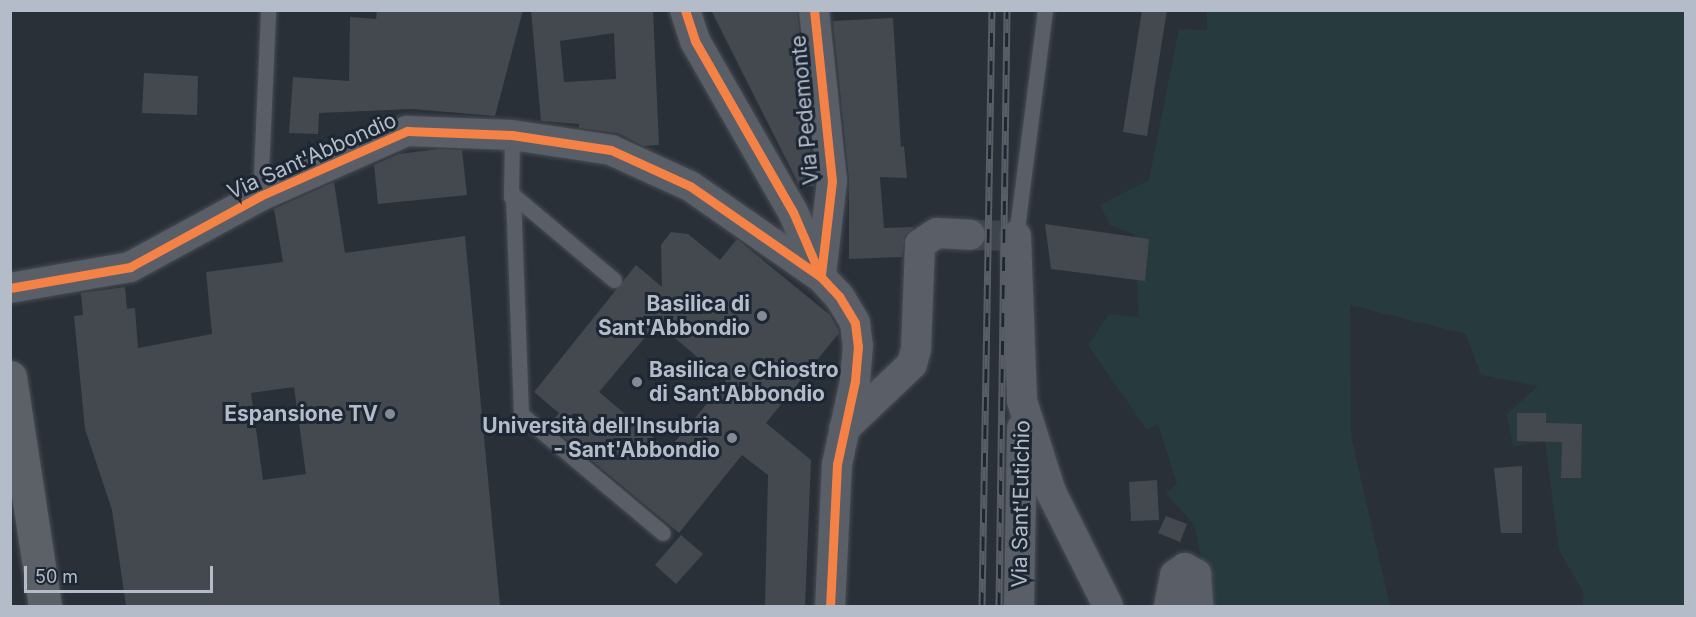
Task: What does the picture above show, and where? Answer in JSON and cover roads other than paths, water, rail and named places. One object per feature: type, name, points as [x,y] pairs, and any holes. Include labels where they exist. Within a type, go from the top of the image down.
[{"type":"main road","points":[[10,377],[45,606]]},
{"type":"street","points":[[685,10],[695,41],[793,212],[820,278],[839,296],[855,323],[858,346],[855,381],[837,464],[830,606]]},
{"type":"street","name":"Via Pedemonte","points":[[814,10],[832,181],[820,278]]},
{"type":"street","name":"Via Sant'Abbondio","points":[[10,288],[130,267],[260,196],[407,131],[512,135],[611,150],[690,186],[820,278]]},
{"type":"street","points":[[844,429],[912,364],[916,349],[920,244],[956,234]]},
{"type":"street","points":[[1016,236],[1022,401],[1051,492],[1108,606]]},
{"type":"street","name":"Via Sant'Eutichio","points":[[1019,606],[1022,401]]},
{"type":"street","points":[[1169,606],[1175,575],[1185,568],[1196,574],[1198,606]]},
{"type":"lane","points":[[260,196],[268,10]]},
{"type":"lane","points":[[1016,236],[1045,10]]},
{"type":"lane","points":[[512,135],[511,197],[513,195],[614,280]]},
{"type":"lane","points":[[513,195],[521,414],[663,533]]},
{"type":"tunnel","points":[[970,235],[1016,236]]},
{"type":"railway","points":[[982,606],[992,10]]},
{"type":"railway","points":[[999,606],[1007,10]]},
{"type":"place","name":"Basilica di Sant'Abbondio","points":[[762,316]]},
{"type":"place","name":"Basilica e Chiostro di Sant'Abbondio","points":[[637,382]]},
{"type":"place","name":"Espansione TV","points":[[390,414]]},
{"type":"place","name":"Università dell'Insubria - Sant'Abbondio","points":[[732,438]]}]
